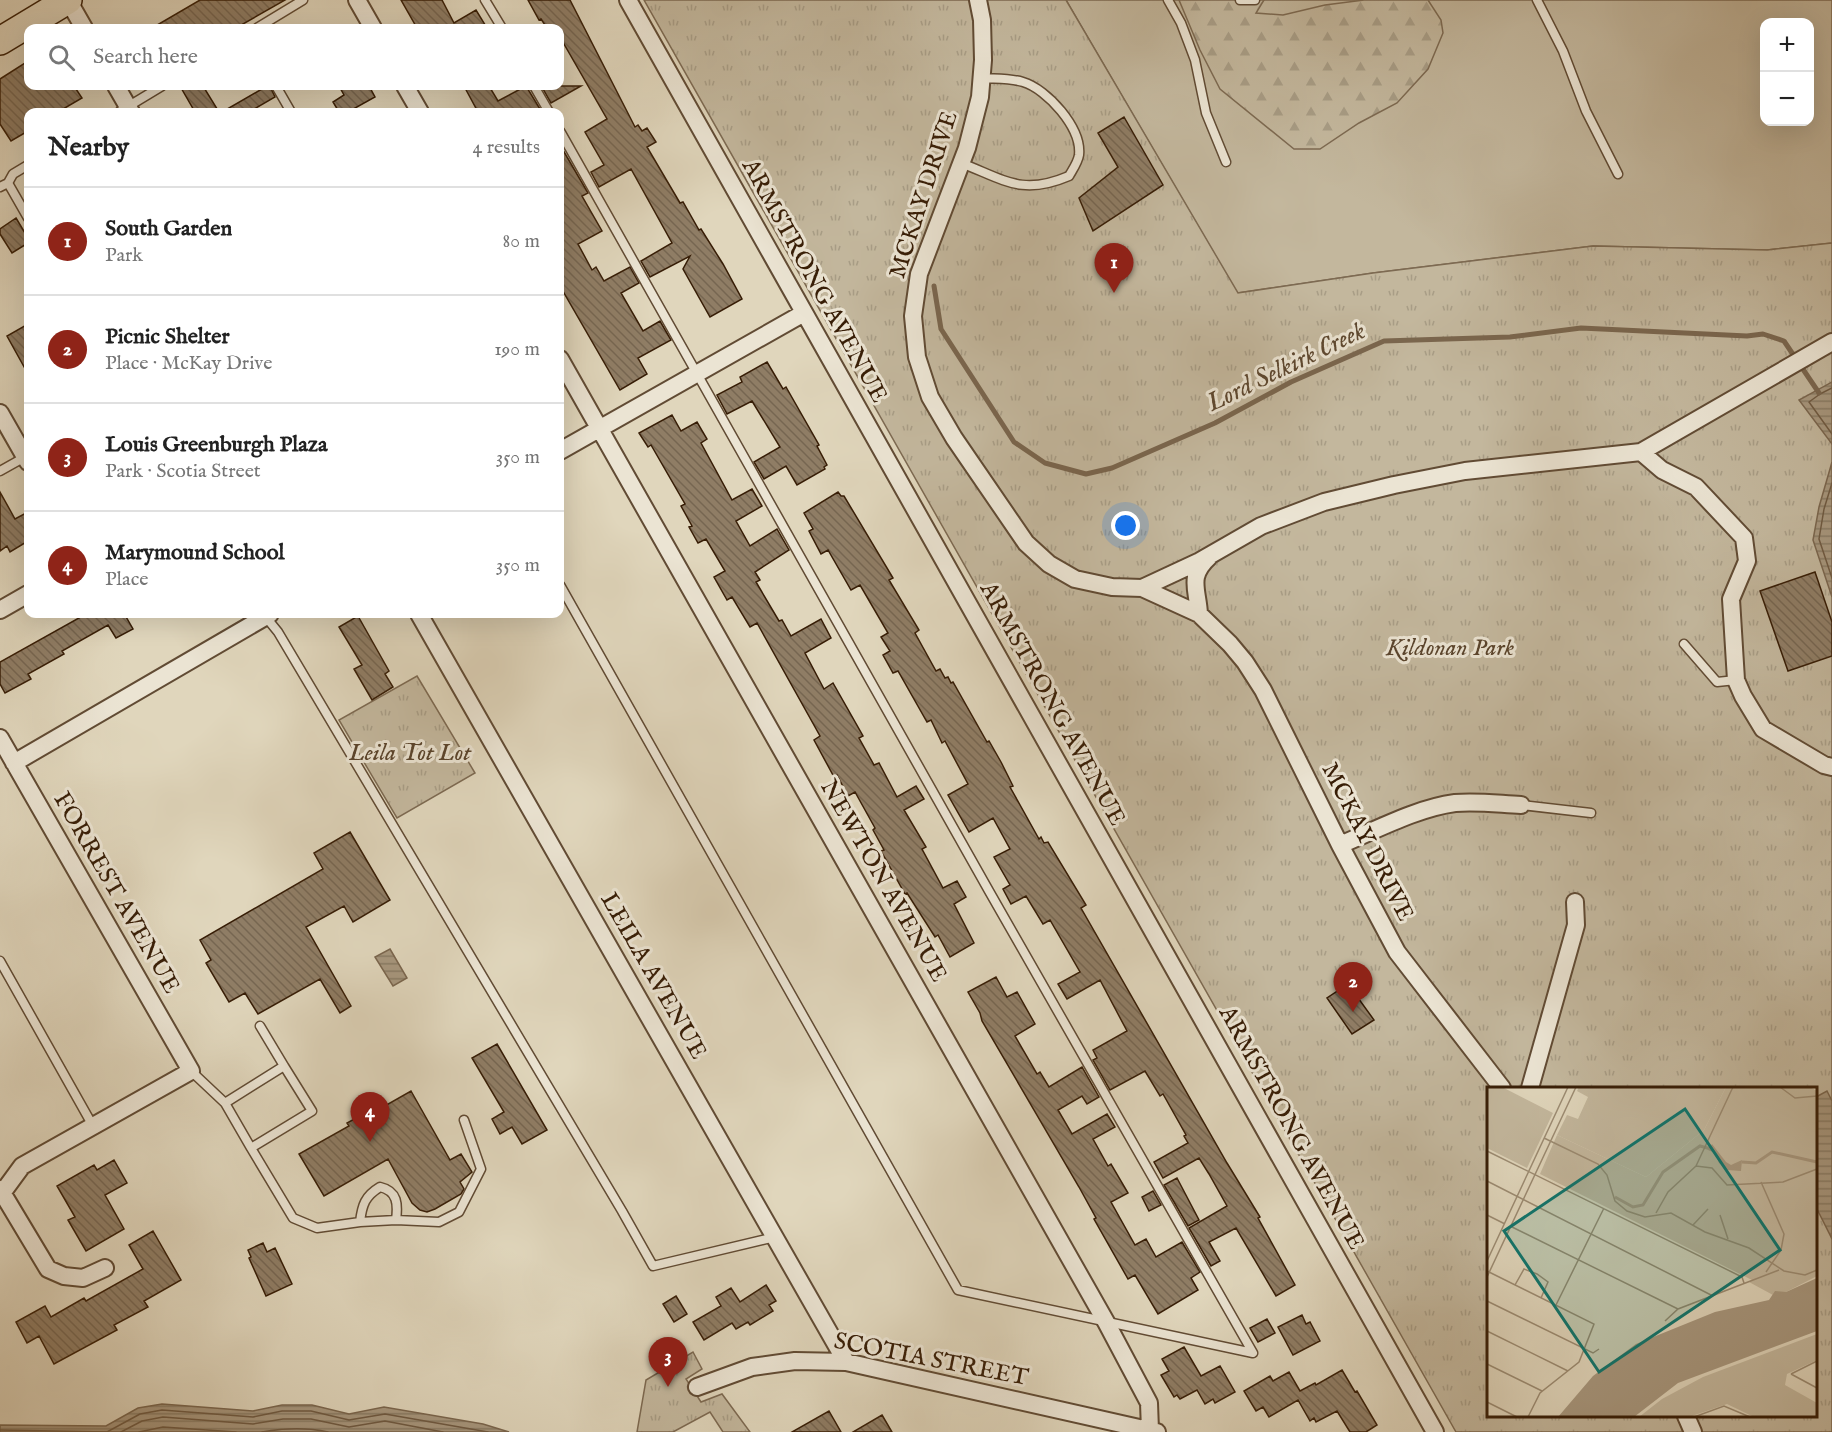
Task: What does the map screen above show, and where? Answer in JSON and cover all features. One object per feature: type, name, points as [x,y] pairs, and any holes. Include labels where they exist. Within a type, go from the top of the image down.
[{"type":"main road","points":[[28,24],[68,0]]},
{"type":"main road","points":[[0,41],[24,27]]},
{"type":"street","points":[[68,0],[82,24]]},
{"type":"street","points":[[357,0],[371,24]]},
{"type":"street","name":"ARMSTRONG AVENUE","points":[[628,0],[1435,1432]]},
{"type":"street","name":"MCKAY DRIVE","points":[[978,0],[982,20],[980,97],[962,163],[919,274],[913,316],[917,357],[930,397],[954,438],[1026,543],[1049,564],[1076,579],[1112,587],[1142,588],[1199,614],[1245,662],[1263,690],[1340,845],[1397,952],[1500,1087]]},
{"type":"street","points":[[118,90],[125,108]]},
{"type":"street","points":[[407,90],[418,108]]},
{"type":"street","points":[[564,449],[804,313]]},
{"type":"street","points":[[1142,588],[1209,556],[1261,526],[1324,502],[1465,471],[1641,452],[1832,342]]},
{"type":"street","name":"NEWTON AVENUE","points":[[564,366],[1106,1322],[1149,1403],[1154,1431]]},
{"type":"street","points":[[0,413],[24,455]]},
{"type":"street","points":[[1641,452],[1662,470],[1696,487],[1744,538],[1747,561],[1731,599],[1736,680],[1763,729],[1824,765],[1832,767]]},
{"type":"street","points":[[1199,614],[1194,583],[1200,566],[1209,556]]},
{"type":"street","points":[[0,610],[24,596]]},
{"type":"street","points":[[14,763],[259,618]]},
{"type":"street","name":"LEILA AVENUE","points":[[421,618],[846,1362]]},
{"type":"street","name":"FORREST AVENUE","points":[[0,738],[191,1071]]},
{"type":"street","points":[[1340,845],[1426,809],[1472,802],[1521,805]]},
{"type":"street","points":[[1531,1087],[1576,925],[1575,902]]},
{"type":"street","points":[[105,1268],[83,1278],[64,1276],[48,1269],[1,1193],[22,1166],[191,1071]]},
{"type":"street","name":"SCOTIA STREET","points":[[698,1387],[752,1367],[795,1361],[846,1362],[1154,1431]]},
{"type":"street","points":[[1686,1417],[1693,1432]]},
{"type":"lane","points":[[264,24],[303,0]]},
{"type":"lane","points":[[485,0],[500,24]]},
{"type":"lane","points":[[1167,0],[1181,23],[1195,60],[1206,113],[1226,162]]},
{"type":"lane","points":[[1240,0],[1255,0]]},
{"type":"lane","points":[[1537,0],[1563,51],[1586,111],[1618,174]]},
{"type":"lane","points":[[962,163],[1021,186],[1049,184],[1069,176],[1079,154],[1076,137],[1057,105],[1041,89],[1023,82],[982,78]]},
{"type":"lane","points":[[130,108],[156,90]]},
{"type":"lane","points":[[278,90],[289,108]]},
{"type":"lane","points":[[536,90],[547,108]]},
{"type":"lane","points":[[564,138],[988,891],[1253,1353],[958,1290],[564,592]]},
{"type":"lane","points":[[24,167],[13,174],[4,185],[24,212]]},
{"type":"lane","points":[[0,471],[24,461]]},
{"type":"lane","points":[[269,618],[622,1211],[652,1266],[775,1237]]},
{"type":"lane","points":[[1684,644],[1718,682],[1736,680]]},
{"type":"lane","points":[[1521,805],[1591,813]]},
{"type":"lane","points":[[0,961],[93,1126]]},
{"type":"lane","points":[[251,1148],[312,1111],[260,1026]]},
{"type":"lane","points":[[225,1103],[284,1066]]},
{"type":"lane","points":[[191,1071],[225,1103],[293,1218],[317,1228],[396,1220],[439,1222],[459,1212],[481,1169],[464,1120]]},
{"type":"lane","points":[[360,1222],[362,1204],[369,1194],[380,1187],[389,1189],[396,1198],[398,1206],[396,1220]]},
{"type":"green space","name":"Kildonan Park","points":[[644,0],[1066,0],[1238,293],[1373,273],[1593,246],[1767,250],[1832,243],[1832,1432],[1456,1432]]},
{"type":"green space","points":[[1066,0],[1832,0],[1832,243],[1767,250],[1593,246],[1373,273],[1237,293]]},
{"type":"green space","points":[[1179,0],[1264,0],[1256,13],[1283,15],[1325,5],[1364,0],[1428,0],[1441,20],[1443,33],[1428,69],[1397,103],[1359,123],[1320,149],[1294,149],[1220,89],[1200,50]]},
{"type":"green space","name":"Leila Tot Lot","points":[[417,676],[475,773],[397,818],[339,720]]},
{"type":"green space","points":[[693,1352],[702,1369],[686,1379],[701,1402],[722,1394],[750,1432],[723,1432],[710,1412],[673,1432],[637,1432],[646,1380]]},
{"type":"water","points":[[1832,382],[1832,444],[1799,400]]},
{"type":"water","points":[[1832,462],[1832,597],[1813,540],[1819,507]]},
{"type":"water","points":[[390,949],[407,978],[393,986],[375,957]]},
{"type":"water","points":[[1827,1091],[1832,1101],[1832,1239],[1817,1209],[1817,1096]]},
{"type":"water","points":[[162,1404],[253,1411],[282,1405],[312,1405],[349,1414],[384,1407],[483,1424],[509,1432],[0,1432],[0,1425],[106,1426],[138,1408]]},
{"type":"building","points":[[200,0],[285,0],[243,24],[159,24]]},
{"type":"building","points":[[401,0],[442,0],[454,23],[476,10],[485,24],[415,24]]},
{"type":"building","points":[[528,0],[570,0],[635,127],[638,125],[642,131],[647,128],[656,142],[647,147],[680,203],[683,202],[723,264],[742,299],[710,317],[683,269],[690,256],[650,277],[641,261],[672,243],[631,169],[599,187],[591,172],[604,165],[585,132],[607,119],[564,44],[564,24],[544,24],[541,19],[539,20]]},
{"type":"building","points":[[24,64],[24,90],[77,90],[82,98],[65,108],[24,108],[24,133],[11,141],[0,124],[0,79]]},
{"type":"building","points":[[564,86],[581,86],[551,103],[544,90],[564,90]]},
{"type":"building","points":[[182,90],[205,90],[217,108],[193,108]]},
{"type":"building","points":[[260,90],[272,90],[275,97],[256,108],[229,108]]},
{"type":"building","points":[[341,90],[371,90],[375,97],[355,108],[337,108],[333,102],[344,95]]},
{"type":"building","points":[[466,90],[491,90],[498,101],[519,90],[528,90],[539,108],[476,108]]},
{"type":"building","points":[[1124,117],[1163,185],[1093,231],[1079,198],[1118,167],[1098,133]]},
{"type":"building","points":[[564,152],[588,193],[582,196],[602,231],[578,244],[592,270],[596,267],[604,281],[630,267],[639,283],[621,293],[643,331],[660,321],[671,340],[638,358],[647,374],[620,390],[564,293]]},
{"type":"building","points":[[16,218],[24,231],[24,246],[12,253],[0,234],[0,229]]},
{"type":"building","points":[[24,326],[24,367],[7,336]]},
{"type":"building","points":[[767,362],[783,389],[786,387],[819,445],[817,446],[827,465],[825,469],[797,485],[786,466],[764,479],[754,462],[780,447],[752,401],[727,414],[717,395],[742,382],[740,377]]},
{"type":"building","points":[[672,415],[681,431],[697,422],[707,439],[701,443],[732,500],[752,489],[762,506],[736,521],[750,546],[777,529],[789,550],[755,572],[760,580],[756,582],[779,621],[782,620],[791,636],[821,619],[831,638],[805,653],[824,689],[833,683],[863,736],[859,738],[874,765],[879,763],[897,797],[916,786],[924,799],[904,810],[926,847],[922,849],[943,888],[957,881],[966,897],[954,904],[974,943],[950,957],[938,935],[935,937],[907,893],[905,894],[881,851],[884,850],[873,830],[875,828],[855,792],[848,796],[837,775],[834,777],[814,740],[820,736],[757,623],[750,627],[732,597],[727,600],[714,577],[725,571],[706,539],[698,543],[681,506],[685,504],[651,445],[648,447],[639,433]]},
{"type":"building","points":[[0,492],[15,519],[24,514],[24,543],[10,552],[7,546],[0,551]]},
{"type":"building","points":[[838,492],[844,496],[893,578],[889,580],[919,630],[915,633],[936,671],[940,669],[945,678],[948,677],[951,683],[953,682],[1001,762],[1013,786],[1010,787],[1039,839],[1041,837],[1044,843],[1048,842],[1086,905],[1081,908],[1260,1217],[1258,1218],[1295,1285],[1276,1296],[1236,1228],[1209,1242],[1220,1261],[1211,1266],[1189,1228],[1227,1206],[1199,1158],[1163,1178],[1154,1162],[1188,1143],[1184,1136],[1186,1135],[1163,1094],[1160,1096],[1145,1071],[1110,1090],[1093,1060],[1097,1058],[1093,1050],[1127,1031],[1100,980],[1067,999],[1058,984],[1080,972],[1050,920],[1043,924],[1026,896],[1011,904],[1003,889],[1010,885],[994,857],[1010,849],[993,818],[969,832],[948,795],[968,784],[945,741],[942,743],[931,720],[927,722],[898,671],[893,673],[883,655],[890,651],[881,637],[888,633],[860,585],[851,590],[828,550],[821,554],[809,531],[813,529],[804,513]]},
{"type":"building","points":[[1815,572],[1832,622],[1832,656],[1788,671],[1760,591]]},
{"type":"building","points":[[79,618],[127,618],[133,629],[116,638],[108,625],[62,651],[64,654],[28,674],[31,679],[5,693],[0,684],[0,662]]},
{"type":"building","points":[[355,618],[359,618],[389,671],[385,674],[393,687],[372,700],[354,669],[362,665],[339,627]]},
{"type":"building","points":[[350,832],[390,900],[353,922],[344,906],[306,927],[351,1006],[340,1013],[320,979],[258,1014],[245,993],[229,1002],[206,963],[211,960],[200,940],[323,869],[314,853]]},
{"type":"building","points":[[996,977],[1007,997],[1017,992],[1035,1024],[1015,1036],[1037,1074],[1040,1072],[1049,1087],[1082,1067],[1099,1097],[1087,1104],[1082,1096],[1058,1110],[1072,1134],[1107,1114],[1115,1127],[1093,1139],[1108,1166],[1111,1164],[1128,1193],[1111,1202],[1135,1245],[1146,1239],[1156,1257],[1182,1242],[1200,1272],[1191,1278],[1198,1290],[1158,1314],[1135,1275],[1128,1279],[1094,1219],[1096,1218],[1079,1187],[982,1021],[968,992]]},
{"type":"building","points":[[1348,984],[1374,1020],[1352,1034],[1327,998]]},
{"type":"building","points":[[497,1044],[547,1130],[522,1144],[512,1127],[500,1134],[492,1119],[504,1112],[472,1058]]},
{"type":"building","points":[[411,1091],[450,1160],[461,1154],[472,1172],[460,1182],[464,1189],[461,1194],[435,1209],[427,1212],[420,1210],[412,1203],[388,1159],[324,1196],[299,1154],[349,1126],[347,1123],[360,1116],[362,1119]]},
{"type":"building","points":[[114,1160],[127,1183],[105,1195],[124,1229],[86,1251],[68,1220],[75,1217],[57,1186],[94,1165],[97,1170]]},
{"type":"building","points":[[1177,1178],[1199,1220],[1188,1226],[1164,1185]]},
{"type":"building","points":[[1153,1191],[1161,1205],[1149,1211],[1142,1197]]},
{"type":"building","points":[[153,1231],[181,1280],[144,1301],[148,1307],[114,1325],[117,1330],[54,1364],[39,1336],[27,1343],[16,1322],[45,1306],[51,1317],[84,1298],[86,1301],[143,1269],[129,1245]]},
{"type":"building","points":[[263,1243],[267,1252],[275,1248],[292,1284],[266,1296],[249,1258],[251,1257],[248,1250]]},
{"type":"building","points":[[766,1285],[776,1301],[769,1305],[773,1311],[750,1325],[748,1322],[736,1329],[732,1323],[704,1340],[693,1322],[721,1306],[716,1297],[731,1288],[740,1302]]},
{"type":"building","points":[[676,1296],[687,1314],[674,1322],[663,1304]]},
{"type":"building","points":[[1302,1315],[1306,1324],[1310,1322],[1320,1341],[1293,1355],[1278,1327]]},
{"type":"building","points":[[1267,1319],[1275,1333],[1258,1342],[1250,1328]]},
{"type":"building","points":[[1184,1347],[1201,1376],[1220,1366],[1235,1392],[1215,1403],[1213,1399],[1205,1404],[1197,1390],[1180,1399],[1177,1395],[1174,1397],[1161,1375],[1169,1371],[1162,1359]]},
{"type":"building","points":[[1342,1370],[1377,1425],[1366,1432],[1350,1432],[1337,1411],[1316,1422],[1314,1418],[1310,1421],[1298,1400],[1269,1417],[1263,1407],[1256,1411],[1244,1391],[1270,1376],[1273,1381],[1289,1372],[1300,1391]]},
{"type":"building","points":[[829,1411],[841,1432],[792,1432]]},
{"type":"building","points":[[882,1415],[892,1432],[853,1432]]},
{"type":"waterway","name":"Lord Selkirk Creek","points":[[934,286],[941,329],[1014,442],[1045,463],[1086,474],[1112,468],[1215,423],[1291,382],[1384,341],[1510,337],[1581,328],[1747,336],[1763,334],[1784,341],[1819,393]]},
{"type":"place","name":"South Garden","points":[[1114,293]]},
{"type":"place","name":"Picnic Shelter","points":[[1353,1012]]},
{"type":"place","name":"Marymound School","points":[[370,1142]]},
{"type":"place","name":"Louis Greenburgh Plaza","points":[[668,1387]]}]
